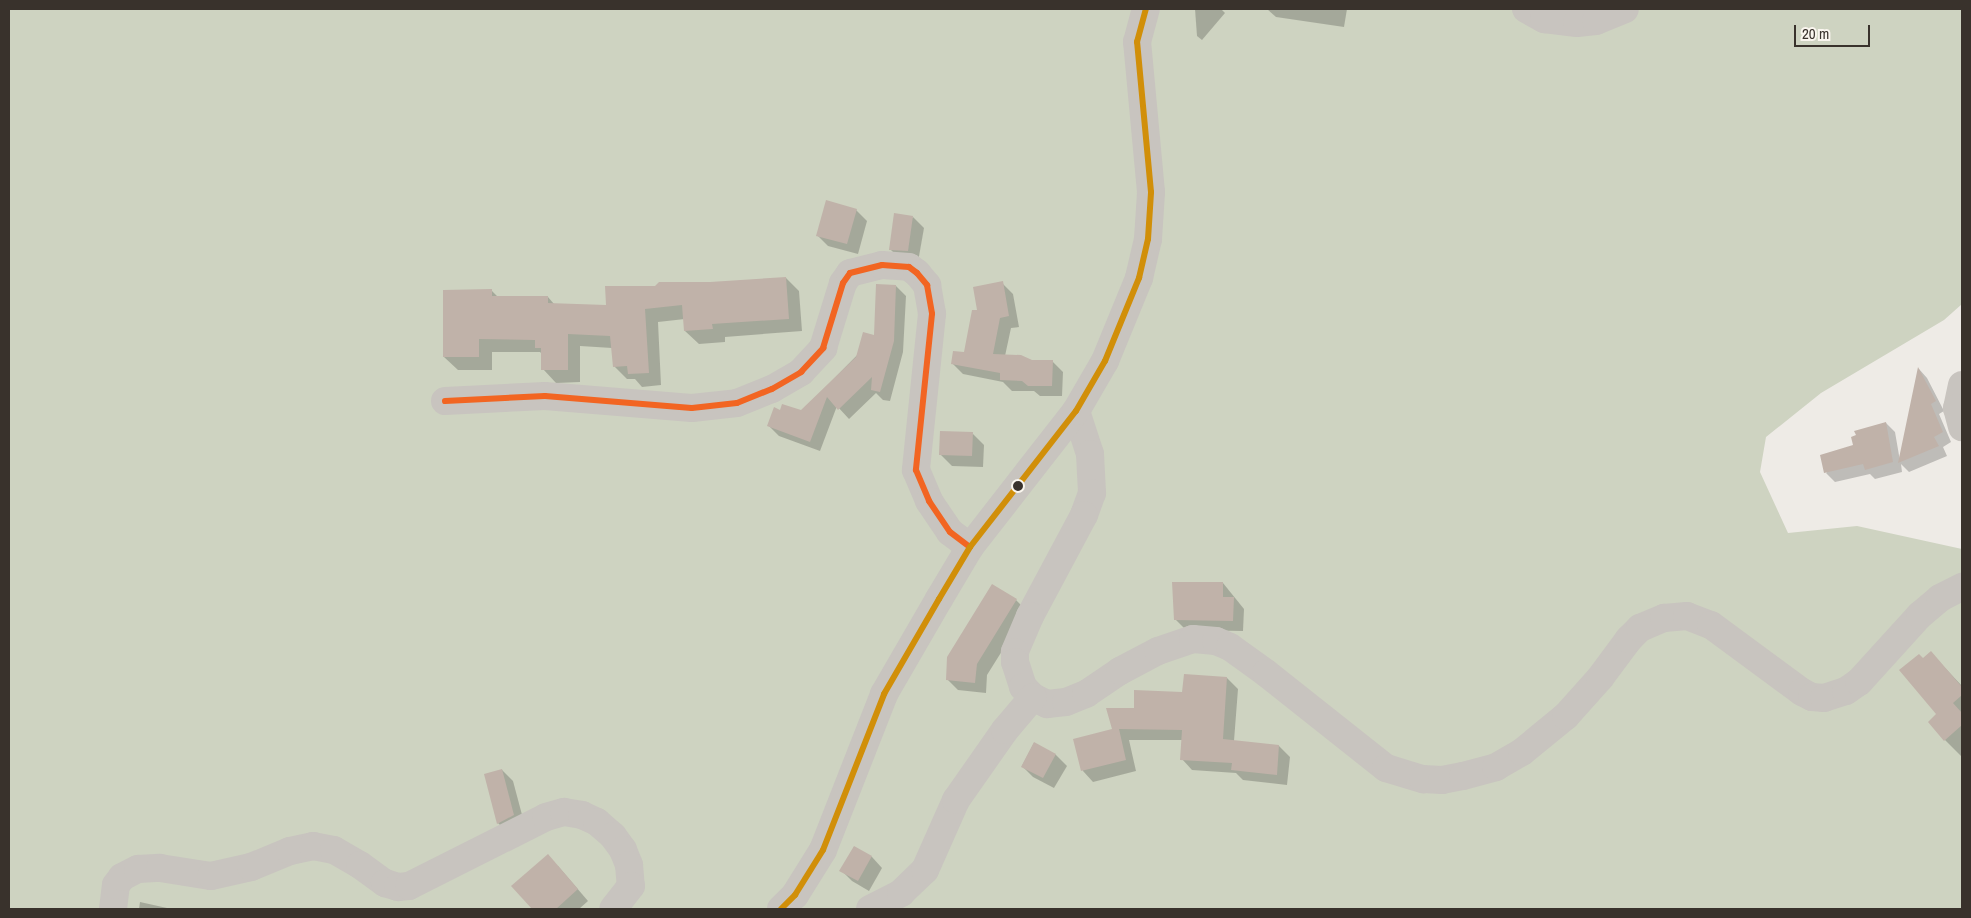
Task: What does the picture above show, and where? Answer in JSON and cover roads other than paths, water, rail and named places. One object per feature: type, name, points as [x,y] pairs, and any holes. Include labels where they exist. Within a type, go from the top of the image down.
[{"type":"street","points":[[781,909],[795,895],[823,850],[884,694],[970,547],[1076,411],[1105,361],[1139,278],[1148,239],[1150,192],[1138,42],[1146,9]]},
{"type":"street","points":[[1526,9],[1544,19],[1577,23],[1596,21],[1625,9]]},
{"type":"street","points":[[445,401],[546,396],[692,408],[737,403],[772,389],[801,372],[823,348],[843,283],[850,273],[882,265],[909,267],[917,272],[927,285],[932,314],[916,470],[929,501],[950,532],[970,547]]},
{"type":"street","points":[[1962,385],[1956,408],[1962,427]]},
{"type":"street","points":[[1076,411],[1090,454],[1092,493],[1084,515],[1034,609],[1015,652],[1015,662],[1024,687],[1033,697],[1047,704],[1066,702],[1086,694],[1120,670],[1158,650],[1194,639],[1216,641],[1230,647],[1266,672],[1386,768],[1402,775],[1442,780],[1496,767],[1522,752],[1566,716],[1600,678],[1628,639],[1640,628],[1664,618],[1687,616],[1710,625],[1802,692],[1812,697],[1824,698],[1846,691],[1860,682],[1920,615],[1940,598],[1962,587]]},
{"type":"street","points":[[870,909],[902,892],[925,870],[956,800],[1005,730],[1033,697]]},
{"type":"street","points":[[113,909],[116,885],[122,877],[138,869],[160,868],[211,876],[251,868],[290,851],[313,846],[334,850],[360,865],[384,884],[398,887],[408,886],[546,817],[564,812],[582,815],[596,822],[613,836],[623,850],[629,864],[631,886],[621,902],[612,909]]}]
